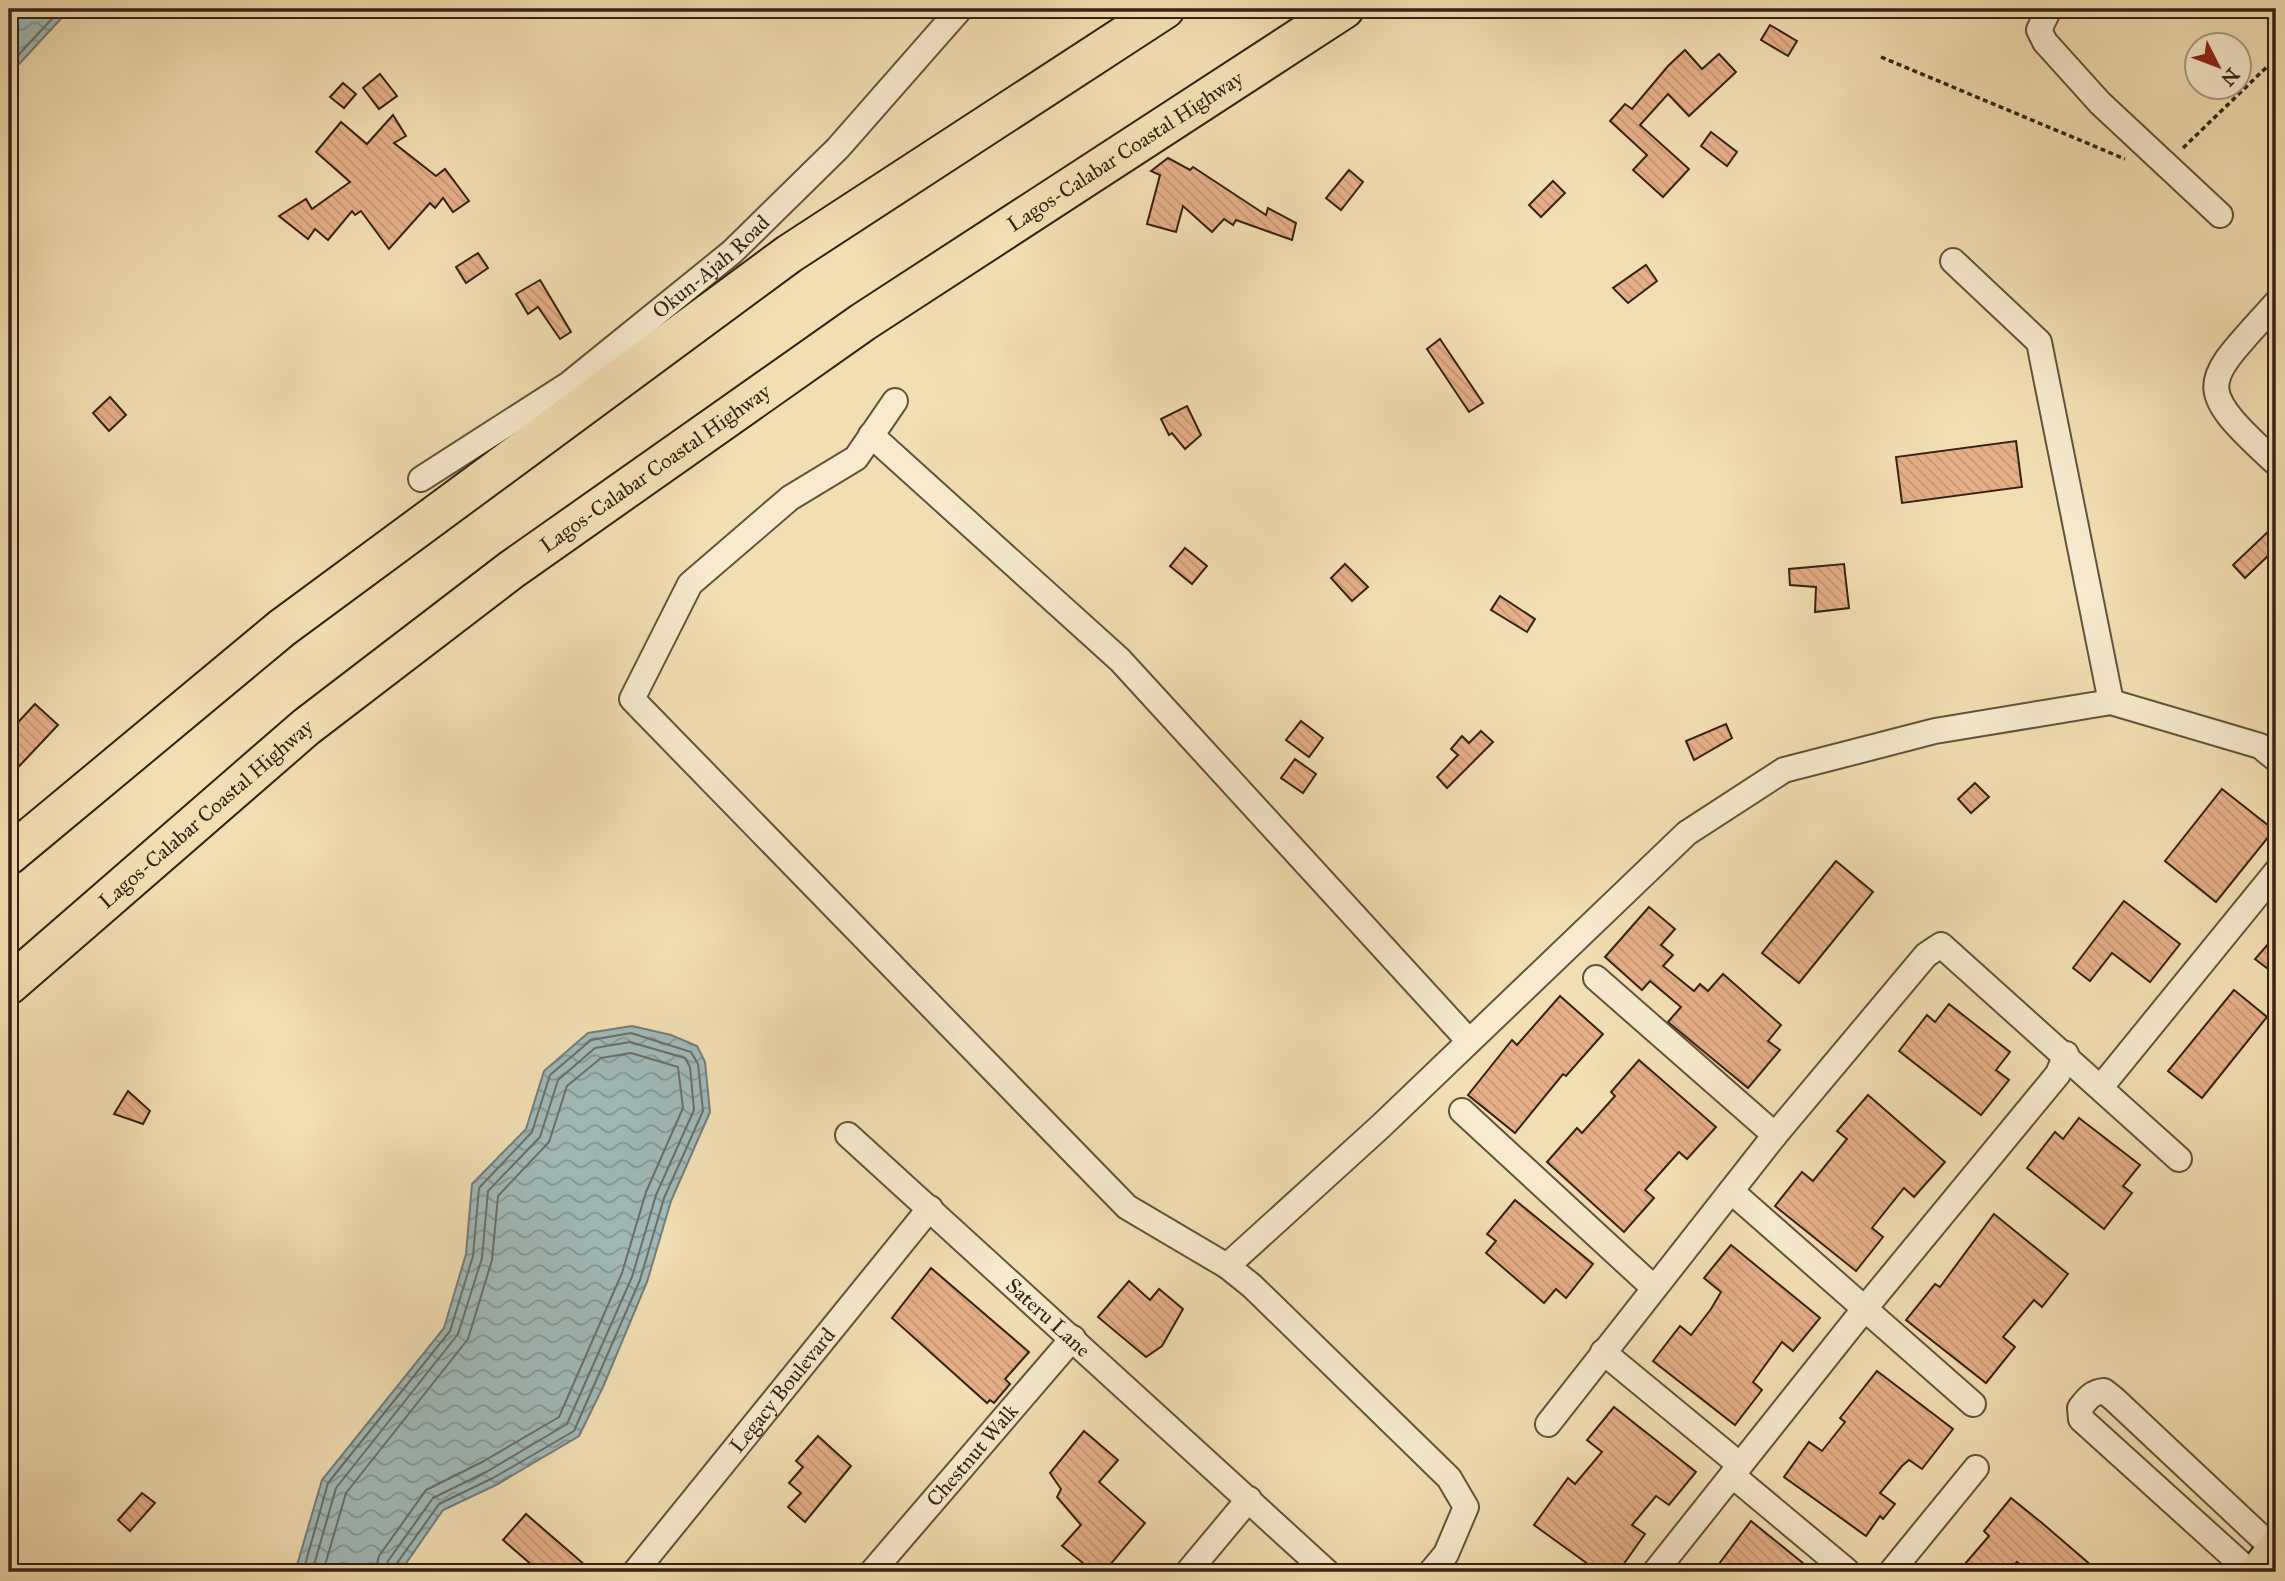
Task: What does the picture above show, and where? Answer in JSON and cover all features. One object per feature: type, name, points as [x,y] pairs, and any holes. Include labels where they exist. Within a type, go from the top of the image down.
[{"type":"main road","points":[[9,855],[282,628],[789,254],[1166,9]]},
{"type":"main road","name":"Lagos-Calabar Coastal Highway","points":[[9,985],[306,727],[511,570],[863,322],[1345,9]]},
{"type":"main road","points":[[2259,1572],[2276,1551]]},
{"type":"street","name":"Okun-Ajah Road","points":[[421,479],[569,384],[732,252],[838,148],[960,9]]},
{"type":"street","points":[[2049,9],[2039,30],[2045,42],[2100,103],[2220,215]]},
{"type":"street","points":[[1953,261],[2039,342],[2111,702]]},
{"type":"street","points":[[2276,303],[2221,365],[2214,388],[2220,407],[2276,463]]},
{"type":"street","points":[[895,401],[856,458],[790,498],[690,584],[632,699],[1127,1207],[1227,1266],[1252,1286],[1449,1478],[1466,1507],[1446,1554],[1431,1572]]},
{"type":"street","points":[[871,435],[1120,660],[1469,1041]]},
{"type":"street","points":[[1227,1266],[1381,1126],[1687,833],[1784,770],[1935,731],[2111,702],[2260,746],[2276,759]]},
{"type":"street","points":[[2101,1087],[2276,872]]},
{"type":"street","points":[[1548,1424],[1774,1135],[1926,955],[1941,945],[2066,1054],[2179,1159]]},
{"type":"street","points":[[1596,978],[1774,1135]]},
{"type":"street","points":[[1655,1572],[1866,1307],[2058,1074],[2066,1054]]},
{"type":"street","points":[[1462,1111],[1654,1288]]},
{"type":"street","name":"Sateru Lane","points":[[848,1135],[1327,1572]]},
{"type":"street","points":[[1731,1191],[1866,1307],[1973,1404]]},
{"type":"street","name":"Legacy Boulevard","points":[[635,1572],[930,1208]]},
{"type":"street","name":"Chestnut Walk","points":[[872,1572],[1073,1338]]},
{"type":"street","points":[[1603,1352],[1847,1571]]},
{"type":"street","points":[[2250,1572],[2081,1419],[2080,1408],[2089,1397],[2104,1391],[2276,1551]]},
{"type":"street","points":[[1891,1572],[1976,1468]]},
{"type":"street","points":[[1188,1572],[1249,1499]]},
{"type":"water","points":[[9,9],[70,9],[9,75]]},
{"type":"water","points":[[632,1026],[671,1035],[697,1046],[705,1062],[710,1112],[671,1201],[647,1282],[603,1387],[579,1436],[496,1485],[443,1510],[400,1572],[295,1572],[322,1480],[444,1328],[466,1254],[472,1184],[526,1129],[544,1071],[588,1033]]},
{"type":"building","points":[[1770,25],[1797,41],[1788,56],[1761,40]]},
{"type":"building","points":[[1685,50],[1702,69],[1719,54],[1736,72],[1689,116],[1668,94],[1640,125],[1689,169],[1663,197],[1633,170],[1647,155],[1610,121],[1625,104],[1632,109]]},
{"type":"building","points":[[380,74],[397,96],[379,109],[363,88]]},
{"type":"building","points":[[343,83],[356,94],[344,108],[330,97]]},
{"type":"building","points":[[393,115],[406,136],[394,143],[436,176],[445,169],[469,201],[453,212],[443,198],[435,208],[430,203],[389,249],[361,211],[355,215],[352,211],[328,240],[315,229],[308,239],[279,216],[306,199],[312,209],[350,182],[316,152],[341,122],[367,144]]},
{"type":"building","points":[[1711,132],[1737,152],[1727,166],[1701,146]]},
{"type":"building","points":[[1168,158],[1190,170],[1193,167],[1266,215],[1268,208],[1296,223],[1292,240],[1236,220],[1233,225],[1224,219],[1212,232],[1183,206],[1176,232],[1147,224],[1160,175],[1151,171]]},
{"type":"building","points":[[1349,170],[1363,182],[1341,210],[1326,198]]},
{"type":"building","points":[[1553,181],[1565,193],[1541,217],[1529,205]]},
{"type":"building","points":[[478,253],[488,268],[466,283],[456,267]]},
{"type":"building","points":[[1646,265],[1657,281],[1628,303],[1613,288]]},
{"type":"building","points":[[540,280],[571,332],[560,339],[538,307],[528,314],[516,294]]},
{"type":"building","points":[[1440,339],[1483,403],[1469,412],[1427,349]]},
{"type":"building","points":[[110,397],[126,415],[109,431],[93,413]]},
{"type":"building","points":[[1187,406],[1201,435],[1185,449],[1172,433],[1169,435],[1161,419]]},
{"type":"building","points":[[2016,441],[2022,487],[1902,503],[1896,457]]},
{"type":"building","points":[[2276,524],[2276,548],[2245,578],[2233,565]]},
{"type":"building","points":[[1185,548],[1207,566],[1192,584],[1170,566]]},
{"type":"building","points":[[1345,564],[1368,587],[1352,601],[1331,578]]},
{"type":"building","points":[[1844,564],[1849,608],[1815,612],[1816,587],[1790,585],[1789,569]]},
{"type":"building","points":[[1500,596],[1535,619],[1527,632],[1491,610]]},
{"type":"building","points":[[35,704],[58,725],[9,777],[9,732]]},
{"type":"building","points":[[1301,721],[1323,738],[1309,757],[1286,740]]},
{"type":"building","points":[[1726,724],[1732,738],[1694,760],[1686,741]]},
{"type":"building","points":[[1481,731],[1493,742],[1447,788],[1437,777],[1458,755],[1451,749],[1462,736],[1469,743]]},
{"type":"building","points":[[1295,759],[1316,774],[1303,793],[1281,778]]},
{"type":"building","points":[[1975,783],[1989,797],[1971,813],[1958,799]]},
{"type":"building","points":[[2222,789],[2274,830],[2216,902],[2165,861]]},
{"type":"building","points":[[1836,861],[1873,892],[1799,983],[1762,953]]},
{"type":"building","points":[[2124,901],[2180,944],[2150,982],[2112,953],[2090,981],[2073,968]]},
{"type":"building","points":[[1649,907],[1675,929],[1661,945],[1673,955],[1663,966],[1694,991],[1700,984],[1708,991],[1723,974],[1781,1025],[1768,1041],[1780,1050],[1748,1088],[1668,1022],[1681,1007],[1650,981],[1642,990],[1605,957]]},
{"type":"building","points":[[2276,935],[2276,975],[2255,959]]},
{"type":"building","points":[[2234,990],[2267,1017],[2202,1098],[2168,1071]]},
{"type":"building","points":[[1560,996],[1603,1034],[1566,1076],[1563,1074],[1515,1133],[1468,1095],[1512,1040],[1517,1045]]},
{"type":"building","points":[[1949,1004],[2010,1052],[1996,1070],[2009,1080],[1981,1115],[1899,1051],[1927,1015],[1935,1022]]},
{"type":"building","points":[[1639,1060],[1716,1127],[1687,1159],[1679,1152],[1645,1190],[1654,1198],[1624,1232],[1547,1162],[1577,1128],[1582,1133],[1615,1096],[1611,1092]]},
{"type":"building","points":[[128,1091],[150,1111],[143,1124],[114,1114]]},
{"type":"building","points":[[1868,1095],[1945,1162],[1914,1197],[1904,1188],[1872,1228],[1883,1237],[1856,1271],[1775,1206],[1802,1172],[1813,1181],[1847,1139],[1837,1131]]},
{"type":"building","points":[[2079,1118],[2140,1165],[2123,1186],[2132,1193],[2104,1229],[2027,1168],[2055,1132],[2063,1139]]},
{"type":"building","points":[[1515,1200],[1593,1264],[1566,1298],[1556,1289],[1544,1303],[1486,1253],[1496,1241],[1487,1234]]},
{"type":"building","points":[[1994,1214],[2068,1274],[2042,1307],[2034,1300],[2003,1337],[2015,1347],[1986,1383],[1906,1320],[1935,1284],[1940,1287]]},
{"type":"building","points":[[1731,1245],[1820,1318],[1793,1351],[1782,1342],[1753,1382],[1762,1390],[1735,1425],[1653,1361],[1680,1326],[1691,1335],[1711,1309],[1721,1292],[1704,1278]]},
{"type":"building","points":[[931,1268],[1029,1352],[1005,1379],[1010,1384],[994,1403],[990,1400],[987,1403],[892,1318]]},
{"type":"building","points":[[1129,1281],[1150,1300],[1159,1289],[1183,1309],[1162,1346],[1146,1357],[1098,1317]]},
{"type":"building","points":[[1877,1371],[1953,1429],[1922,1469],[1909,1460],[1880,1493],[1895,1504],[1883,1519],[1880,1516],[1866,1536],[1784,1477],[1809,1442],[1822,1451],[1845,1422],[1840,1418]]},
{"type":"building","points":[[1614,1407],[1696,1472],[1669,1505],[1656,1496],[1632,1525],[1645,1534],[1618,1572],[1599,1572],[1534,1525],[1568,1478],[1575,1484],[1602,1452],[1587,1440]]},
{"type":"building","points":[[1084,1431],[1118,1460],[1099,1482],[1145,1523],[1104,1572],[1094,1572],[1062,1546],[1081,1525],[1057,1497],[1061,1489],[1050,1473]]},
{"type":"building","points":[[818,1436],[851,1466],[805,1522],[788,1507],[801,1493],[789,1483],[803,1467],[796,1461]]},
{"type":"building","points":[[142,1493],[155,1503],[130,1531],[118,1520]]},
{"type":"building","points":[[2011,1498],[2099,1572],[2029,1572],[2017,1562],[2008,1572],[1958,1572],[1989,1536],[1984,1531]]},
{"type":"building","points":[[526,1514],[593,1572],[540,1572],[503,1540]]},
{"type":"building","points":[[1751,1521],[1814,1572],[1713,1572]]}]
